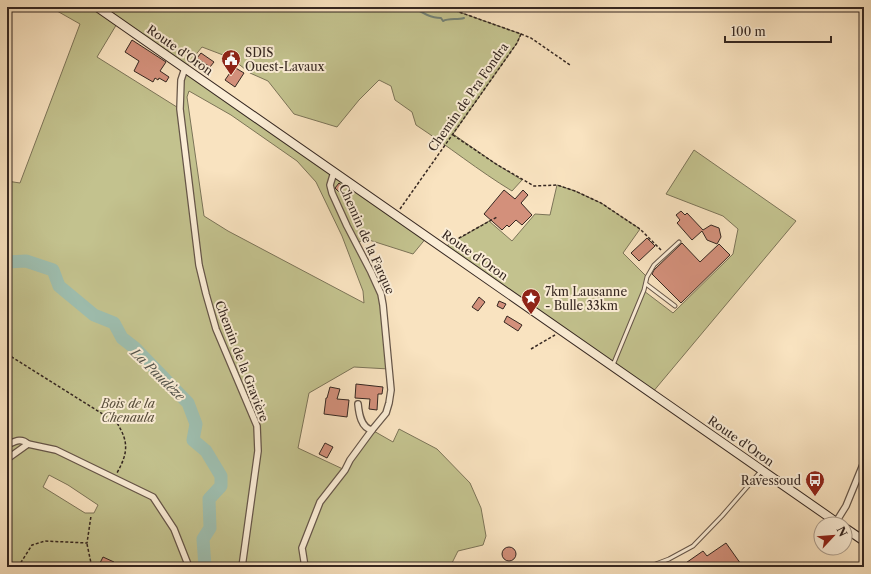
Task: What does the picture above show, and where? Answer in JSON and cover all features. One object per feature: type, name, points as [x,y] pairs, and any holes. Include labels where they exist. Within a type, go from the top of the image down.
[{"type":"main road","name":"Route d'Oron","points":[[97,7],[828,516]]},
{"type":"main road","points":[[853,533],[864,541]]},
{"type":"street","name":"Chemin de la Gravière","points":[[185,68],[180,80],[180,109],[199,266],[216,328],[257,426],[258,451],[242,567]]},
{"type":"street","name":"Chemin de la Farque","points":[[305,567],[302,548],[320,502],[386,413],[389,403],[390,390],[381,294],[372,272],[347,226],[332,193],[330,185],[334,172]]},
{"type":"street","points":[[358,404],[358,411],[363,424],[367,429],[372,430]]},
{"type":"street","points":[[7,445],[18,440],[25,441],[28,444],[56,450],[153,497],[174,529],[189,567]]},
{"type":"street","points":[[7,459],[28,444]]},
{"type":"street","points":[[841,516],[864,462]]},
{"type":"lane","points":[[613,365],[654,265],[679,242]]},
{"type":"lane","points":[[646,284],[675,306]]},
{"type":"lane","points":[[648,567],[669,559],[693,546],[722,516],[762,470]]},
{"type":"path","name":"Chemin de Pra Fondra","points":[[396,215],[517,43],[521,34],[445,7]]},
{"type":"path","points":[[521,34],[531,38],[570,65]]},
{"type":"path","points":[[453,135],[496,164],[534,186],[557,185],[575,191],[601,203],[640,229],[665,255]]},
{"type":"path","points":[[443,248],[474,228],[497,217]]},
{"type":"path","points":[[531,349],[553,337],[562,330]]},
{"type":"path","points":[[7,354],[117,423],[124,435],[126,450],[123,462],[114,477]]},
{"type":"path","points":[[88,567],[91,562],[87,543],[91,516]]},
{"type":"path","points":[[18,567],[32,545],[45,541],[87,543]]},
{"type":"green space","name":"Bois de la Chenaula","points":[[50,7],[445,7],[521,34],[517,43],[453,134],[522,180],[512,191],[416,125],[412,112],[395,100],[391,86],[379,80],[359,100],[337,127],[294,114],[268,81],[250,73],[231,58],[202,47],[185,68],[427,237],[413,254],[366,239],[356,243],[381,294],[389,369],[354,367],[309,393],[298,448],[345,470],[372,430],[393,442],[399,429],[437,449],[470,483],[481,508],[486,536],[483,545],[458,551],[450,567],[7,567],[7,181],[20,183],[80,24]],"holes":[[[118,22],[185,68],[180,109],[97,57]],[[189,91],[231,115],[297,161],[316,182],[342,236],[363,291],[364,303],[228,231],[204,216],[187,97]],[[49,475],[68,485],[98,505],[94,513],[85,513],[43,487]]]},
{"type":"green space","points":[[694,150],[796,221],[652,393],[443,248],[489,221],[512,241],[535,214],[550,215],[557,185],[575,191],[601,203],[640,229],[623,253],[647,277],[644,291],[673,313],[733,254],[738,229],[723,216],[666,194]]},
{"type":"building","points":[[132,40],[166,62],[160,71],[169,77],[166,82],[159,78],[158,80],[155,78],[153,82],[134,71],[139,61],[125,52]]},
{"type":"building","points":[[201,53],[214,62],[210,67],[197,58]]},
{"type":"building","points":[[234,67],[244,73],[235,87],[225,80]]},
{"type":"building","points":[[339,183],[344,187],[340,193],[335,188]]},
{"type":"building","points":[[504,190],[515,199],[523,190],[528,195],[521,203],[532,215],[522,225],[516,220],[509,227],[507,225],[502,230],[484,214]]},
{"type":"building","points":[[681,211],[685,215],[687,213],[703,230],[711,225],[719,228],[721,237],[717,244],[707,240],[702,231],[692,240],[677,223],[680,220],[676,215]]},
{"type":"building","points":[[647,238],[655,246],[639,261],[631,253]]},
{"type":"building","points":[[682,243],[700,262],[719,244],[730,255],[681,303],[652,274],[654,270]]},
{"type":"building","points":[[479,297],[485,302],[478,311],[472,307]]},
{"type":"building","points":[[499,301],[506,304],[503,309],[497,306]]},
{"type":"building","points":[[507,316],[522,325],[518,331],[504,322]]},
{"type":"building","points":[[356,384],[383,387],[382,394],[378,394],[377,410],[369,409],[370,399],[355,398]]},
{"type":"building","points":[[330,387],[340,389],[337,399],[349,400],[347,417],[324,414],[326,398]]},
{"type":"building","points":[[325,443],[333,447],[327,458],[319,454]]},
{"type":"building","points":[[726,543],[743,567],[680,567],[703,551],[707,556]]},
{"type":"building","points":[[509,547],[514,549],[516,554],[514,559],[509,561],[504,559],[502,554],[504,549]]},
{"type":"building","points":[[103,557],[114,562],[112,567],[98,567]]},
{"type":"waterway","points":[[414,7],[427,15],[441,18],[443,21],[464,18]]},
{"type":"waterway","name":"La Paudèze","points":[[7,262],[26,261],[53,270],[59,286],[94,315],[114,323],[122,338],[135,348],[188,403],[196,424],[193,440],[206,451],[221,476],[221,486],[209,499],[210,528],[203,539],[205,567]]},
{"type":"place","name":"SDIS Ouest-Lavaux","points":[[231,76]]},
{"type":"place","name":"7km Lausanne - Bulle 33km","points":[[531,315]]},
{"type":"place","name":"Ravessoud","points":[[815,497]]}]
